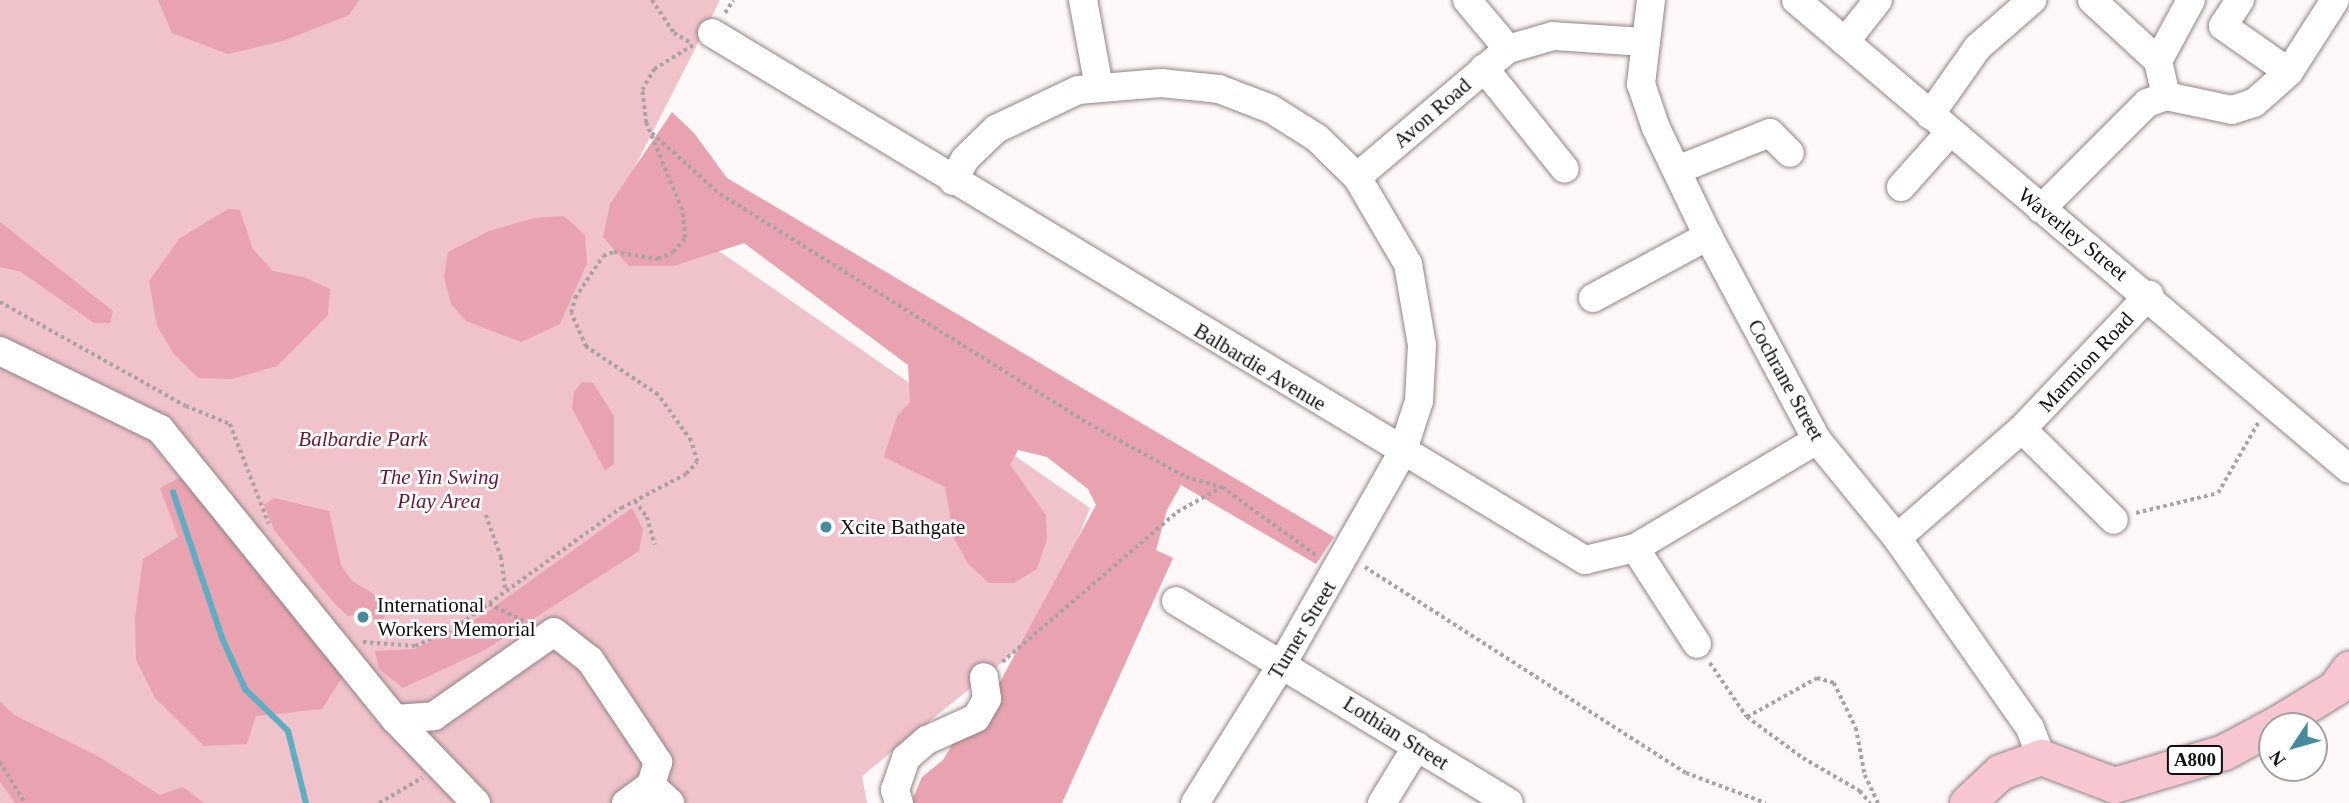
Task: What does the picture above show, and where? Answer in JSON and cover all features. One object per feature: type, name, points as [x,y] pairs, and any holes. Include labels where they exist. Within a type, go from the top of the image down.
[{"type":"main road","name":"A800","points":[[2295,712],[2335,688],[2349,669]]},
{"type":"main road","name":"A800","points":[[2041,757],[2115,794],[2224,752],[2258,734]]},
{"type":"main road","points":[[1968,803],[2000,772],[2041,757]]},
{"type":"street","points":[[1083,0],[1099,87]]},
{"type":"street","points":[[1467,0],[1507,49]]},
{"type":"street","name":"Cochrane Street","points":[[1651,0],[1641,84],[1708,236],[1817,440],[1897,538],[2030,729],[2041,757]]},
{"type":"street","name":"Waverley Street","points":[[1796,0],[2041,209],[2149,295],[2349,469]]},
{"type":"street","points":[[1845,42],[1878,0]]},
{"type":"street","points":[[1901,187],[1940,123],[1978,47],[2032,0]]},
{"type":"street","points":[[2092,0],[2158,61],[2166,96]]},
{"type":"street","points":[[2158,61],[2191,0]]},
{"type":"street","points":[[2240,0],[2223,26],[2289,72]]},
{"type":"street","points":[[2041,209],[2147,103],[2166,96],[2232,110],[2254,103],[2289,72],[2326,4]]},
{"type":"street","name":"Avon Road","points":[[1357,177],[1507,49],[1553,36],[1646,42]]},
{"type":"street","name":"Balbardie Avenue","points":[[702,39],[953,181],[1570,554],[1585,560],[1634,548],[1817,440]]},
{"type":"street","points":[[1484,68],[1565,169]]},
{"type":"street","name":"Turner Street","points":[[953,181],[965,159],[996,129],[1046,103],[1099,87],[1161,83],[1219,89],[1271,109],[1317,138],[1357,177],[1408,264],[1422,345],[1419,401],[1402,453],[1282,664],[1195,803]]},
{"type":"street","points":[[1677,170],[1770,133],[1790,153]]},
{"type":"street","points":[[1593,298],[1708,236]]},
{"type":"street","name":"Marmion Road","points":[[1897,538],[2022,429],[2149,295]]},
{"type":"street","points":[[0,351],[160,429],[325,636],[395,719],[476,803]]},
{"type":"street","name":"Marmion Road","points":[[2022,429],[2114,520]]},
{"type":"street","points":[[1634,548],[1697,644]]},
{"type":"street","name":"Lothian Street","points":[[1176,601],[1509,803]]},
{"type":"street","points":[[395,719],[434,716],[554,632],[590,660],[643,735],[658,762],[661,794],[626,803]]},
{"type":"street","points":[[899,803],[895,790],[906,758],[927,740],[976,718],[987,699],[984,677]]},
{"type":"street","points":[[1382,803],[1417,746]]},
{"type":"path","points":[[652,0],[674,33],[702,39]]},
{"type":"path","points":[[325,636],[376,645],[415,646],[455,628],[635,501],[686,474],[697,462],[691,441],[658,395],[586,347],[571,313],[575,298],[603,256],[614,252],[658,259],[673,252],[685,238],[682,210],[652,133],[642,90],[654,69],[702,39],[733,0]]},
{"type":"path","points":[[652,133],[720,194],[1015,380],[1186,477],[1222,487],[1337,570],[1363,565],[1686,774],[1766,803]]},
{"type":"path","points":[[2114,520],[2218,493],[2246,438],[2273,402]]},
{"type":"path","points":[[984,677],[1177,512],[1222,487]]},
{"type":"path","points":[[635,501],[647,517],[655,545]]},
{"type":"path","points":[[486,515],[501,557],[506,591]]},
{"type":"path","points":[[489,604],[527,622]]},
{"type":"path","points":[[1697,644],[1747,717],[1803,758],[1860,791],[1870,803]]},
{"type":"path","points":[[1747,717],[1817,678],[1834,683],[1856,728],[1865,775],[1878,803]]},
{"type":"path","points":[[0,762],[25,803]]},
{"type":"path","points":[[379,803],[441,767]]},
{"type":"green space","name":"Balbardie Park","points":[[0,0],[720,0],[625,186],[1090,508],[1042,630],[862,776],[867,803],[0,803]]},
{"type":"shaded area","points":[[158,0],[359,0],[349,15],[283,41],[228,54],[172,33]]},
{"type":"shaded area","points":[[672,112],[694,133],[727,178],[1334,537],[1316,564],[1181,485],[1167,510],[1156,550],[1173,558],[1062,803],[911,803],[922,777],[943,760],[956,738],[982,715],[1096,505],[1088,489],[1047,457],[1018,450],[1010,465],[1046,515],[1047,539],[1037,569],[1014,583],[989,583],[968,564],[954,538],[945,487],[884,457],[897,416],[910,402],[908,365],[744,243],[674,266],[629,266],[603,237],[610,204]]},
{"type":"shaded area","points":[[228,209],[240,210],[253,249],[273,271],[304,277],[330,289],[328,315],[277,366],[232,379],[198,378],[174,354],[157,326],[149,281],[180,238]]},
{"type":"shaded area","points":[[564,216],[585,235],[587,263],[560,324],[521,342],[466,321],[451,304],[444,277],[448,252],[489,231],[534,218]]},
{"type":"shaded area","points":[[0,222],[113,311],[110,323],[94,323],[21,272],[0,267]]},
{"type":"shaded area","points":[[582,382],[593,383],[614,416],[614,464],[605,471],[572,408],[574,392]]},
{"type":"shaded area","points":[[193,470],[350,665],[322,709],[256,716],[247,744],[204,746],[155,698],[136,660],[135,618],[143,559],[178,537],[160,488]]},
{"type":"shaded area","points":[[274,498],[329,511],[341,565],[352,581],[372,593],[387,611],[382,623],[361,614],[348,616],[334,603],[274,530],[264,505]]},
{"type":"shaded area","points":[[632,508],[643,529],[639,551],[485,650],[403,688],[379,669],[375,651],[415,649],[483,615]]},
{"type":"shaded area","points":[[0,701],[14,715],[96,755],[160,795],[183,787],[204,803],[15,803],[0,782]]},
{"type":"waterway","points":[[173,492],[222,638],[245,689],[288,731],[306,803]]},
{"type":"place","name":"Xcite Bathgate","points":[[826,527]]},
{"type":"place","name":"International Workers Memorial","points":[[363,617]]},
{"type":"park label","name":"The Yin Swing Play Area","points":[[439,489]]}]
